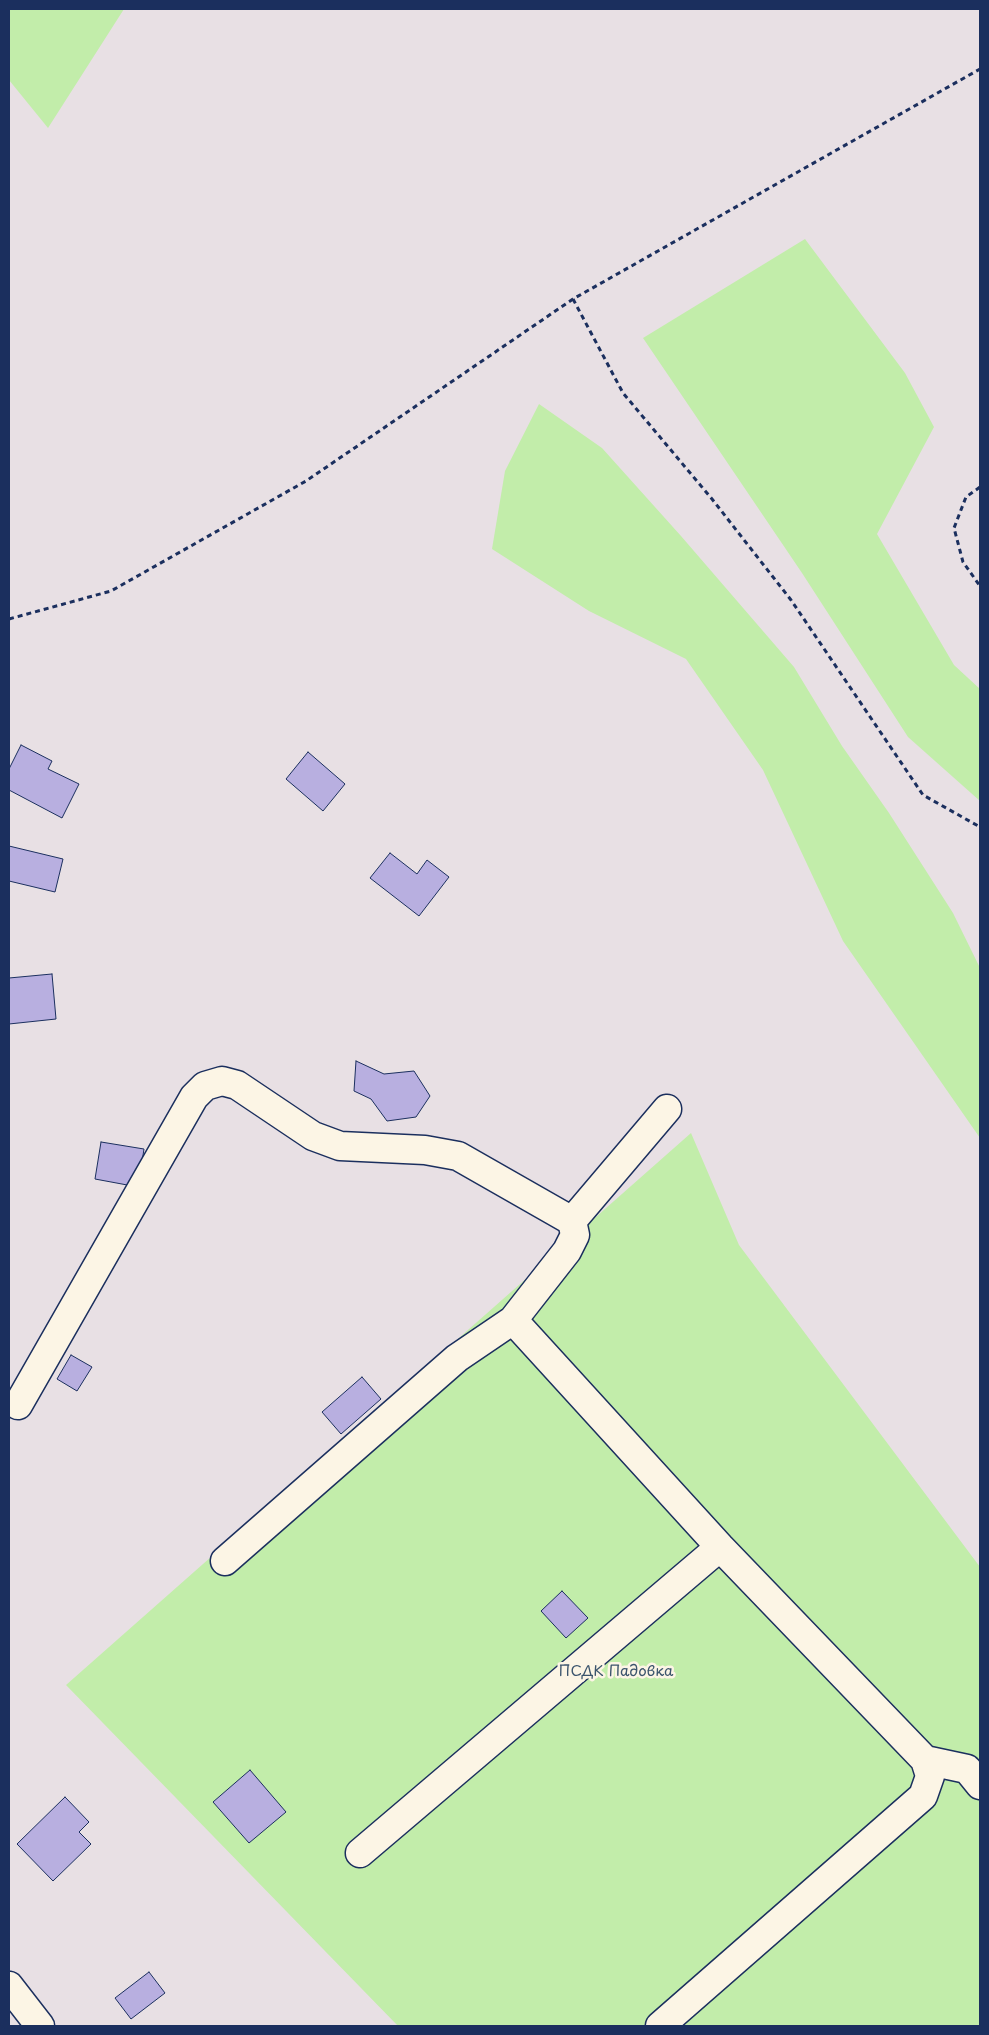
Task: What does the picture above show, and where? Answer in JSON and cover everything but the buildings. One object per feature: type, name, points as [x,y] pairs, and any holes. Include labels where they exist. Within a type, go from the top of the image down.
[{"type":"street","points":[[18,1404],[194,1097],[206,1086],[222,1081],[237,1085],[313,1136],[340,1146],[425,1150],[458,1156],[572,1221],[575,1235],[567,1251],[513,1320],[457,1358],[225,1561]]},
{"type":"street","points":[[572,1221],[667,1109]]},
{"type":"street","points":[[513,1320],[720,1547],[925,1760],[930,1776],[924,1796],[660,2026]]},
{"type":"street","points":[[360,1853],[720,1547]]},
{"type":"street","points":[[925,1760],[967,1769],[980,1785]]},
{"type":"street","points":[[9,1986],[40,2026]]},
{"type":"path","points":[[9,619],[111,591],[297,485],[573,299],[980,69]]},
{"type":"path","points":[[573,299],[623,392],[712,499],[791,600],[923,795],[980,827]]},
{"type":"path","points":[[980,488],[966,497],[954,528],[963,562],[980,586]]},
{"type":"green space","points":[[9,9],[124,9],[48,128],[9,80]]},
{"type":"green space","points":[[805,239],[905,373],[934,427],[877,534],[954,665],[980,689],[980,801],[908,737],[802,573],[643,338]]},
{"type":"green space","points":[[539,404],[602,448],[794,667],[842,746],[889,813],[953,913],[980,968],[980,1138],[843,941],[763,770],[686,659],[589,611],[492,549],[505,471]]},
{"type":"green space","name":"ПСДК Падовка","points":[[691,1133],[739,1245],[980,1567],[980,2026],[398,2026],[66,1685]]}]
